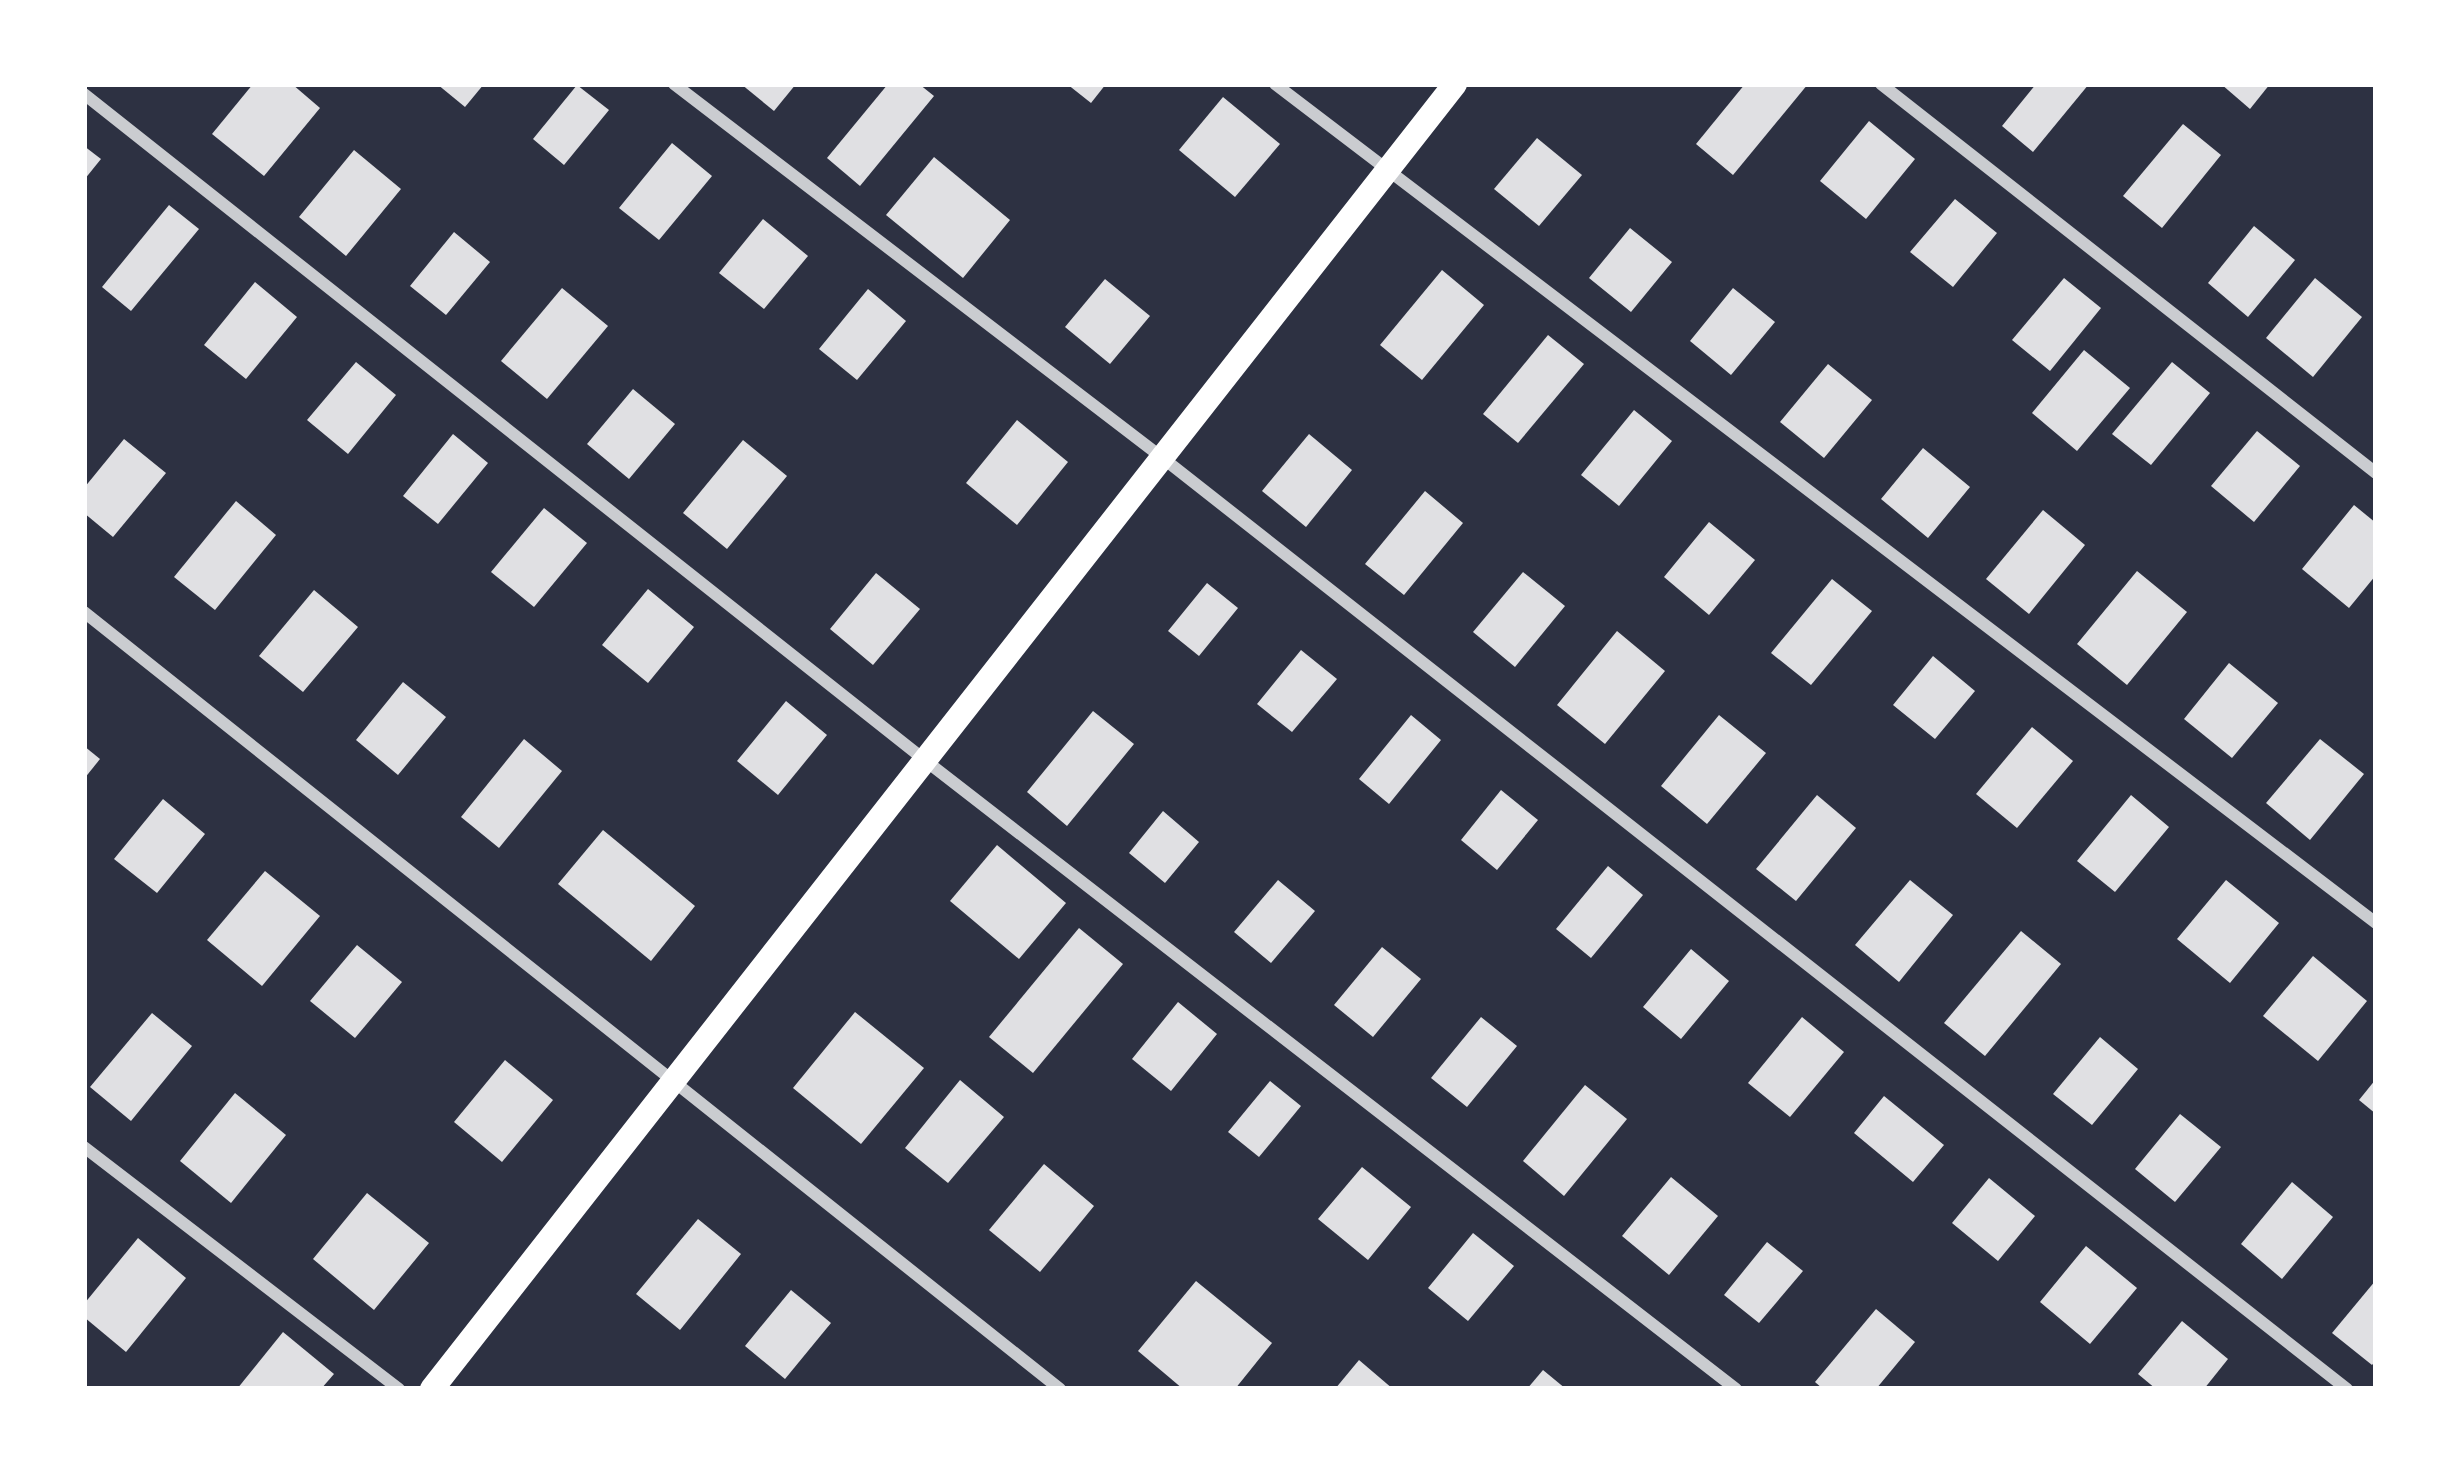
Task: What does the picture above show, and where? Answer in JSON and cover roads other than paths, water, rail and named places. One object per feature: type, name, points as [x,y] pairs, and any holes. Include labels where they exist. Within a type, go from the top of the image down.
[{"type":"main road","points":[[432,1389],[1455,84]]},
{"type":"street","points":[[674,84],[1164,459],[2347,1389]]},
{"type":"street","points":[[1275,84],[2376,923]]},
{"type":"street","points":[[1881,84],[2376,473]]},
{"type":"street","points":[[84,94],[926,761],[1736,1389]]},
{"type":"street","points":[[84,612],[1060,1389]]},
{"type":"street","points":[[84,1147],[399,1389]]}]
